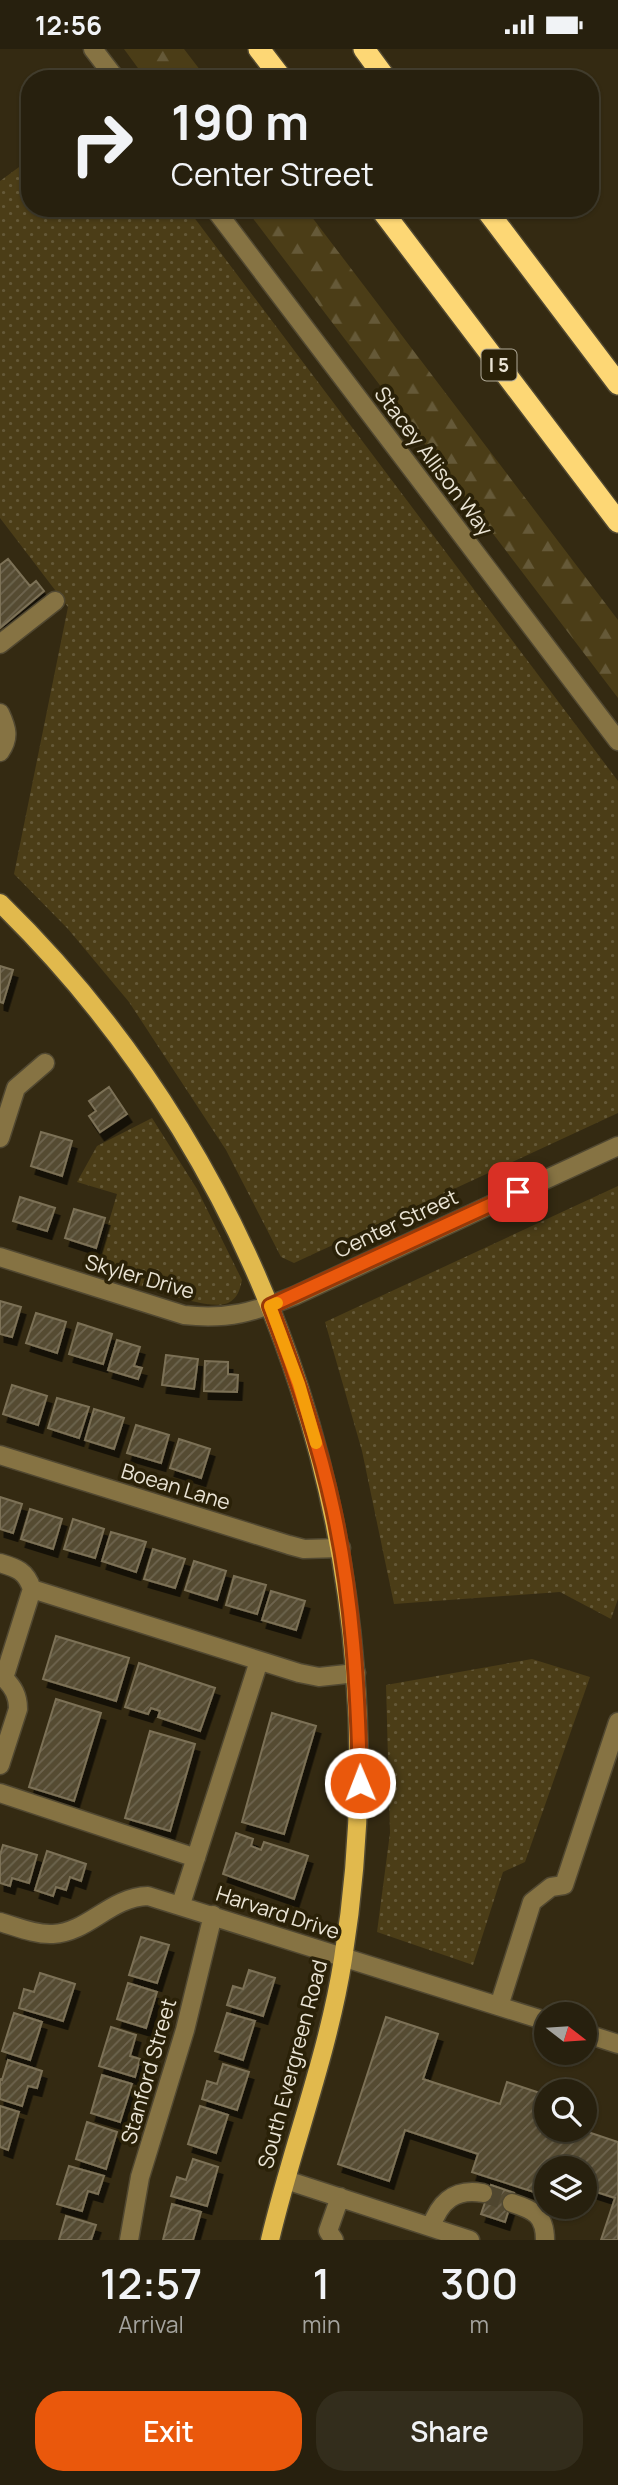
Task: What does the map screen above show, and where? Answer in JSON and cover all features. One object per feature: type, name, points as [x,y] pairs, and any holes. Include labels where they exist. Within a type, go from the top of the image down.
[{"type":"highway","points":[[259,49],[275,70]]},
{"type":"highway","points":[[364,49],[379,70]]},
{"type":"highway","name":"I 5","points":[[387,217],[618,521]]},
{"type":"highway","points":[[492,217],[618,384]]},
{"type":"main road","name":"South Evergreen Road","points":[[0,903],[34,936],[80,989],[152,1085],[211,1182],[270,1306],[302,1394],[323,1464],[341,1548],[356,1673],[360,1783],[354,1870],[344,1956],[315,2084],[270,2240]]},
{"type":"street","points":[[93,49],[109,70]]},
{"type":"street","name":"Stacey Allison Way","points":[[221,217],[618,741]]},
{"type":"street","points":[[0,644],[55,601]]},
{"type":"street","points":[[0,713],[7,727],[7,739],[0,752]]},
{"type":"street","points":[[0,1138],[16,1088],[45,1063]]},
{"type":"street","name":"Center Street","points":[[270,1306],[618,1146]]},
{"type":"street","name":"Skyler Drive","points":[[0,1257],[184,1315],[211,1318],[243,1314],[270,1306]]},
{"type":"street","name":"Boean Lane","points":[[0,1455],[289,1545],[304,1549],[341,1548]]},
{"type":"street","points":[[0,1563],[20,1570],[28,1577],[32,1588],[2,1677],[13,1687],[18,1709],[0,1765]]},
{"type":"street","points":[[32,1588],[299,1674],[319,1677],[356,1673]]},
{"type":"street","points":[[181,1904],[259,1661]]},
{"type":"street","points":[[499,2006],[532,1902],[551,1887],[564,1885],[618,1723]]},
{"type":"street","points":[[0,1793],[196,1858]]},
{"type":"street","name":"Harvard Drive","points":[[2,1928],[51,1934],[74,1929],[110,1907],[136,1896],[148,1896],[181,1904],[534,2017]]},
{"type":"street","name":"Stanford Street","points":[[129,2240],[141,2177],[185,2030],[213,1915]]},
{"type":"street","points":[[597,2037],[618,2044]]},
{"type":"street","points":[[286,2180],[470,2240]]},
{"type":"street","points":[[431,2227],[442,2205],[450,2197],[463,2192],[483,2193]]},
{"type":"street","points":[[334,2240],[328,2231],[340,2197]]},
{"type":"street","points":[[512,2203],[540,2216],[545,2226],[545,2240]]},
{"type":"green space","points":[[124,49],[184,49],[200,70],[139,70]]},
{"type":"green space","points":[[21,166],[21,217],[194,217],[618,781],[618,1113],[294,1263],[281,1257],[226,1150],[129,1002],[68,929],[14,874],[68,607],[0,518],[0,181]]},
{"type":"green space","points":[[252,217],[312,217],[618,620],[618,698]]},
{"type":"green space","points":[[152,1118],[197,1189],[242,1280],[236,1296],[228,1303],[217,1305],[183,1299],[95,1269],[117,1194],[77,1182],[97,1146]]},
{"type":"green space","points":[[618,1186],[618,1599],[611,1619],[560,1592],[394,1604],[362,1451],[325,1322]]},
{"type":"green space","points":[[532,1659],[590,1677],[525,1862],[503,1872],[473,1965],[377,1932],[390,1833],[386,1685]]},
{"type":"building","points":[[8,559],[30,586],[36,581],[44,591],[0,628],[0,565]]},
{"type":"building","points":[[0,966],[13,970],[3,1003],[0,1002]]},
{"type":"building","points":[[109,1087],[127,1114],[100,1132],[89,1116],[96,1111],[89,1101]]},
{"type":"building","points":[[41,1132],[72,1141],[62,1176],[31,1166]]},
{"type":"building","points":[[20,1197],[55,1208],[47,1231],[13,1221]]},
{"type":"building","points":[[74,1209],[105,1218],[96,1248],[65,1238]]},
{"type":"building","points":[[0,1301],[21,1307],[12,1337],[0,1334]]},
{"type":"building","points":[[36,1313],[66,1322],[57,1353],[26,1343]]},
{"type":"building","points":[[78,1323],[112,1334],[103,1364],[69,1354]]},
{"type":"building","points":[[117,1340],[140,1347],[134,1366],[142,1368],[138,1379],[108,1370]]},
{"type":"building","points":[[166,1355],[198,1359],[194,1389],[162,1385]]},
{"type":"building","points":[[205,1361],[228,1362],[228,1374],[238,1375],[237,1392],[204,1391]]},
{"type":"building","points":[[12,1385],[47,1396],[38,1425],[3,1414]]},
{"type":"building","points":[[57,1398],[89,1407],[79,1438],[48,1428]]},
{"type":"building","points":[[94,1409],[124,1418],[114,1449],[85,1440]]},
{"type":"building","points":[[136,1425],[169,1435],[161,1463],[127,1453]]},
{"type":"building","points":[[179,1439],[210,1449],[201,1478],[170,1468]]},
{"type":"building","points":[[0,1497],[22,1504],[13,1533],[0,1529]]},
{"type":"building","points":[[30,1509],[62,1519],[53,1549],[21,1539]]},
{"type":"building","points":[[73,1519],[104,1529],[95,1558],[64,1549]]},
{"type":"building","points":[[111,1532],[146,1542],[136,1572],[102,1561]]},
{"type":"building","points":[[153,1549],[185,1559],[175,1588],[144,1579]]},
{"type":"building","points":[[194,1561],[226,1571],[217,1600],[185,1590]]},
{"type":"building","points":[[234,1576],[266,1585],[257,1614],[226,1605]]},
{"type":"building","points":[[271,1591],[305,1601],[296,1630],[262,1620]]},
{"type":"building","points":[[56,1636],[129,1658],[116,1701],[43,1679]]},
{"type":"building","points":[[139,1663],[215,1688],[200,1731],[158,1717],[160,1711],[151,1708],[148,1714],[125,1707]]},
{"type":"building","points":[[56,1699],[101,1713],[74,1801],[29,1787]]},
{"type":"building","points":[[272,1713],[316,1726],[284,1834],[242,1822]]},
{"type":"building","points":[[150,1731],[195,1744],[170,1831],[125,1818]]},
{"type":"building","points":[[236,1833],[253,1839],[251,1846],[261,1850],[264,1842],[308,1856],[294,1899],[223,1874]]},
{"type":"building","points":[[3,1845],[37,1855],[29,1883],[12,1878],[10,1886],[0,1883],[0,1855]]},
{"type":"building","points":[[47,1851],[86,1864],[81,1881],[70,1877],[66,1890],[56,1887],[53,1896],[35,1890]]},
{"type":"building","points":[[141,1937],[169,1945],[157,1983],[129,1975]]},
{"type":"building","points":[[249,1970],[275,1978],[263,2016],[227,2005],[233,1986],[243,1989]]},
{"type":"building","points":[[40,1973],[75,1984],[63,2021],[19,2008],[24,1989],[34,1992]]},
{"type":"building","points":[[128,1983],[157,1992],[146,2028],[117,2019]]},
{"type":"building","points":[[14,2013],[42,2022],[30,2060],[2,2051]]},
{"type":"building","points":[[227,2013],[255,2021],[243,2060],[215,2051]]},
{"type":"building","points":[[386,2017],[438,2034],[423,2079],[500,2104],[507,2082],[534,2091],[534,2142],[597,2142],[597,2135],[618,2142],[618,2240],[601,2240],[615,2198],[597,2192],[597,2156],[534,2156],[534,2192],[472,2172],[478,2154],[405,2130],[389,2181],[338,2164]]},
{"type":"building","points":[[111,2027],[136,2035],[130,2056],[140,2059],[135,2077],[99,2066]]},
{"type":"building","points":[[8,2060],[42,2071],[37,2088],[28,2086],[22,2106],[0,2099],[0,2079],[2,2080]]},
{"type":"building","points":[[223,2064],[249,2072],[237,2110],[202,2099],[207,2081],[217,2084]]},
{"type":"building","points":[[102,2075],[132,2084],[120,2122],[91,2113]]},
{"type":"building","points":[[0,2106],[19,2112],[8,2150],[0,2147]]},
{"type":"building","points":[[200,2106],[228,2115],[216,2153],[188,2144]]},
{"type":"building","points":[[87,2122],[117,2132],[106,2169],[76,2159]]},
{"type":"building","points":[[193,2159],[218,2167],[207,2206],[171,2196],[177,2177],[186,2180]]},
{"type":"building","points":[[69,2166],[104,2176],[98,2194],[88,2191],[82,2211],[57,2204]]},
{"type":"building","points":[[491,2185],[514,2193],[505,2222],[481,2214]]},
{"type":"building","points":[[172,2204],[201,2212],[193,2240],[163,2240]]},
{"type":"building","points":[[66,2216],[96,2225],[91,2240],[59,2240]]},
{"type":"tunnel","points":[[483,2193],[512,2203]]},
{"type":"slow traffic","points":[[277,1303],[270,1306],[299,1384],[316,1443]]},
{"type":"route","points":[[360,1783],[356,1673],[341,1548],[323,1464],[299,1384],[270,1306],[518,1192]]}]
